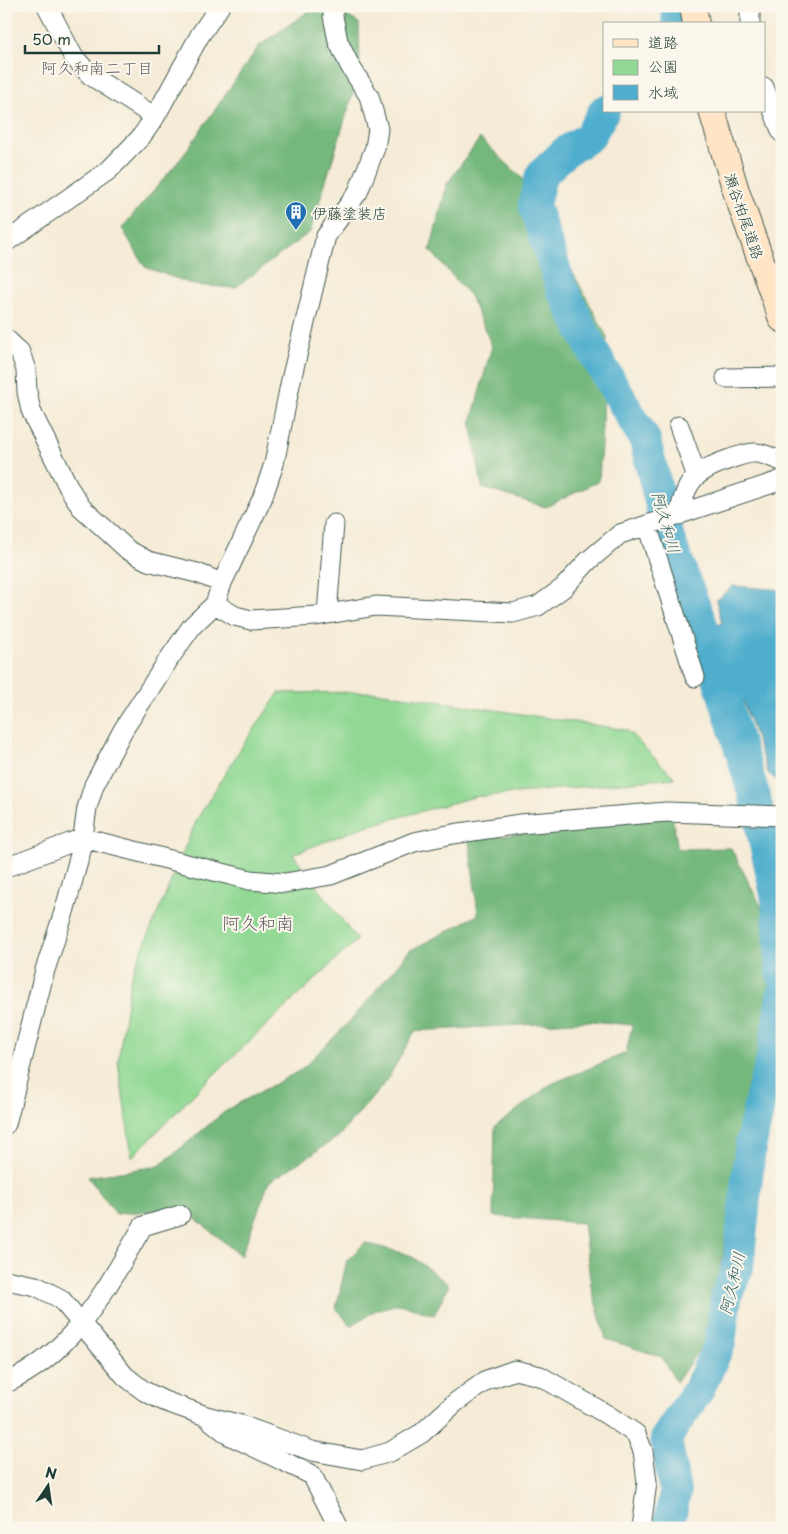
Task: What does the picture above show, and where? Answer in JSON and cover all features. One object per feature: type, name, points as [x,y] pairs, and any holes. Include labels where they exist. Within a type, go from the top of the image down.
[{"type":"main road","points":[[693,6],[696,22]]},
{"type":"main road","name":"瀬谷柏尾道路","points":[[712,112],[737,194],[782,319]]},
{"type":"street","points":[[47,6],[73,56],[90,75],[155,117]]},
{"type":"street","points":[[6,242],[109,170],[141,137],[155,117],[200,35],[220,6]]},
{"type":"street","points":[[6,1124],[45,970],[81,852],[87,808],[94,785],[123,730],[192,626],[215,604],[222,583],[262,499],[274,464],[291,380],[326,236],[358,192],[375,148],[378,129],[369,96],[350,66],[338,41],[333,6]]},
{"type":"street","points":[[750,6],[750,22]]},
{"type":"street","points":[[766,92],[782,133]]},
{"type":"street","points":[[6,340],[20,352],[26,370],[27,392],[31,411],[69,488],[81,506],[128,550],[148,561],[196,573],[222,583]]},
{"type":"street","points":[[726,378],[782,377]]},
{"type":"street","points":[[679,426],[696,474]]},
{"type":"street","points":[[677,515],[683,495],[696,474],[719,463],[757,452],[782,461]]},
{"type":"street","points":[[215,604],[235,616],[250,620],[282,619],[376,606],[513,612],[538,606],[563,588],[588,561],[620,534],[782,480]]},
{"type":"street","points":[[326,614],[334,524]]},
{"type":"street","points":[[650,524],[695,677]]},
{"type":"street","points":[[6,867],[83,838],[250,880],[285,883],[331,875],[414,842],[520,824],[666,812],[776,815]]},
{"type":"street","points":[[6,1383],[24,1375],[56,1351],[82,1324],[143,1226],[180,1215]]},
{"type":"street","points":[[6,1280],[36,1286],[61,1298],[125,1376],[144,1391],[164,1401],[206,1416],[241,1425],[312,1452],[362,1460],[390,1452],[422,1432],[456,1402],[487,1380],[515,1370],[540,1376],[606,1414],[636,1434],[643,1451],[647,1482],[641,1528]]},
{"type":"street","points":[[206,1416],[229,1435],[312,1475],[339,1528]]},
{"type":"green space","points":[[316,6],[330,6],[359,23],[360,71],[310,232],[235,288],[194,285],[145,267],[122,228],[182,157],[259,46]]},
{"type":"green space","points":[[480,138],[524,180],[607,337],[599,481],[546,507],[482,488],[471,422],[492,346],[470,296],[430,250],[447,184]]},
{"type":"green space","points":[[376,692],[627,730],[675,778],[474,797],[360,828],[293,854],[357,940],[206,1082],[132,1157],[118,1062],[131,976],[197,819],[241,748],[279,693]]},
{"type":"green space","points":[[672,816],[678,849],[731,848],[762,908],[770,981],[709,1336],[676,1382],[662,1357],[606,1339],[591,1286],[583,1223],[493,1216],[495,1127],[551,1084],[626,1053],[632,1025],[592,1021],[415,1031],[386,1082],[338,1137],[269,1182],[241,1256],[183,1208],[116,1214],[88,1177],[159,1166],[228,1109],[301,1070],[353,1018],[409,951],[478,915],[469,840]]},
{"type":"green space","points":[[365,1243],[410,1255],[449,1285],[434,1315],[399,1304],[376,1310],[351,1326],[336,1308],[347,1260]]},
{"type":"water","points":[[733,586],[782,590],[782,783],[768,773],[743,701],[727,707],[703,628],[722,623],[716,600]]},
{"type":"waterway","name":"阿久和川","points":[[676,6],[678,22]]},
{"type":"waterway","name":"阿久和川","points":[[603,112],[589,137],[565,152],[541,175],[534,205],[561,287],[594,353],[645,440],[669,539],[703,628],[755,798],[777,899],[782,974]]},
{"type":"waterway","name":"阿久和川","points":[[668,1528],[675,1493],[666,1438],[699,1389],[720,1343],[726,1297],[738,1267],[750,1149],[761,1097],[773,1055],[782,996]]},
{"type":"place","name":"伊藤塗装店","points":[[296,231]]},
{"type":"district","name":"阿久和南二丁目","points":[[97,67]]},
{"type":"district","name":"阿久和南","points":[[258,922]]}]
